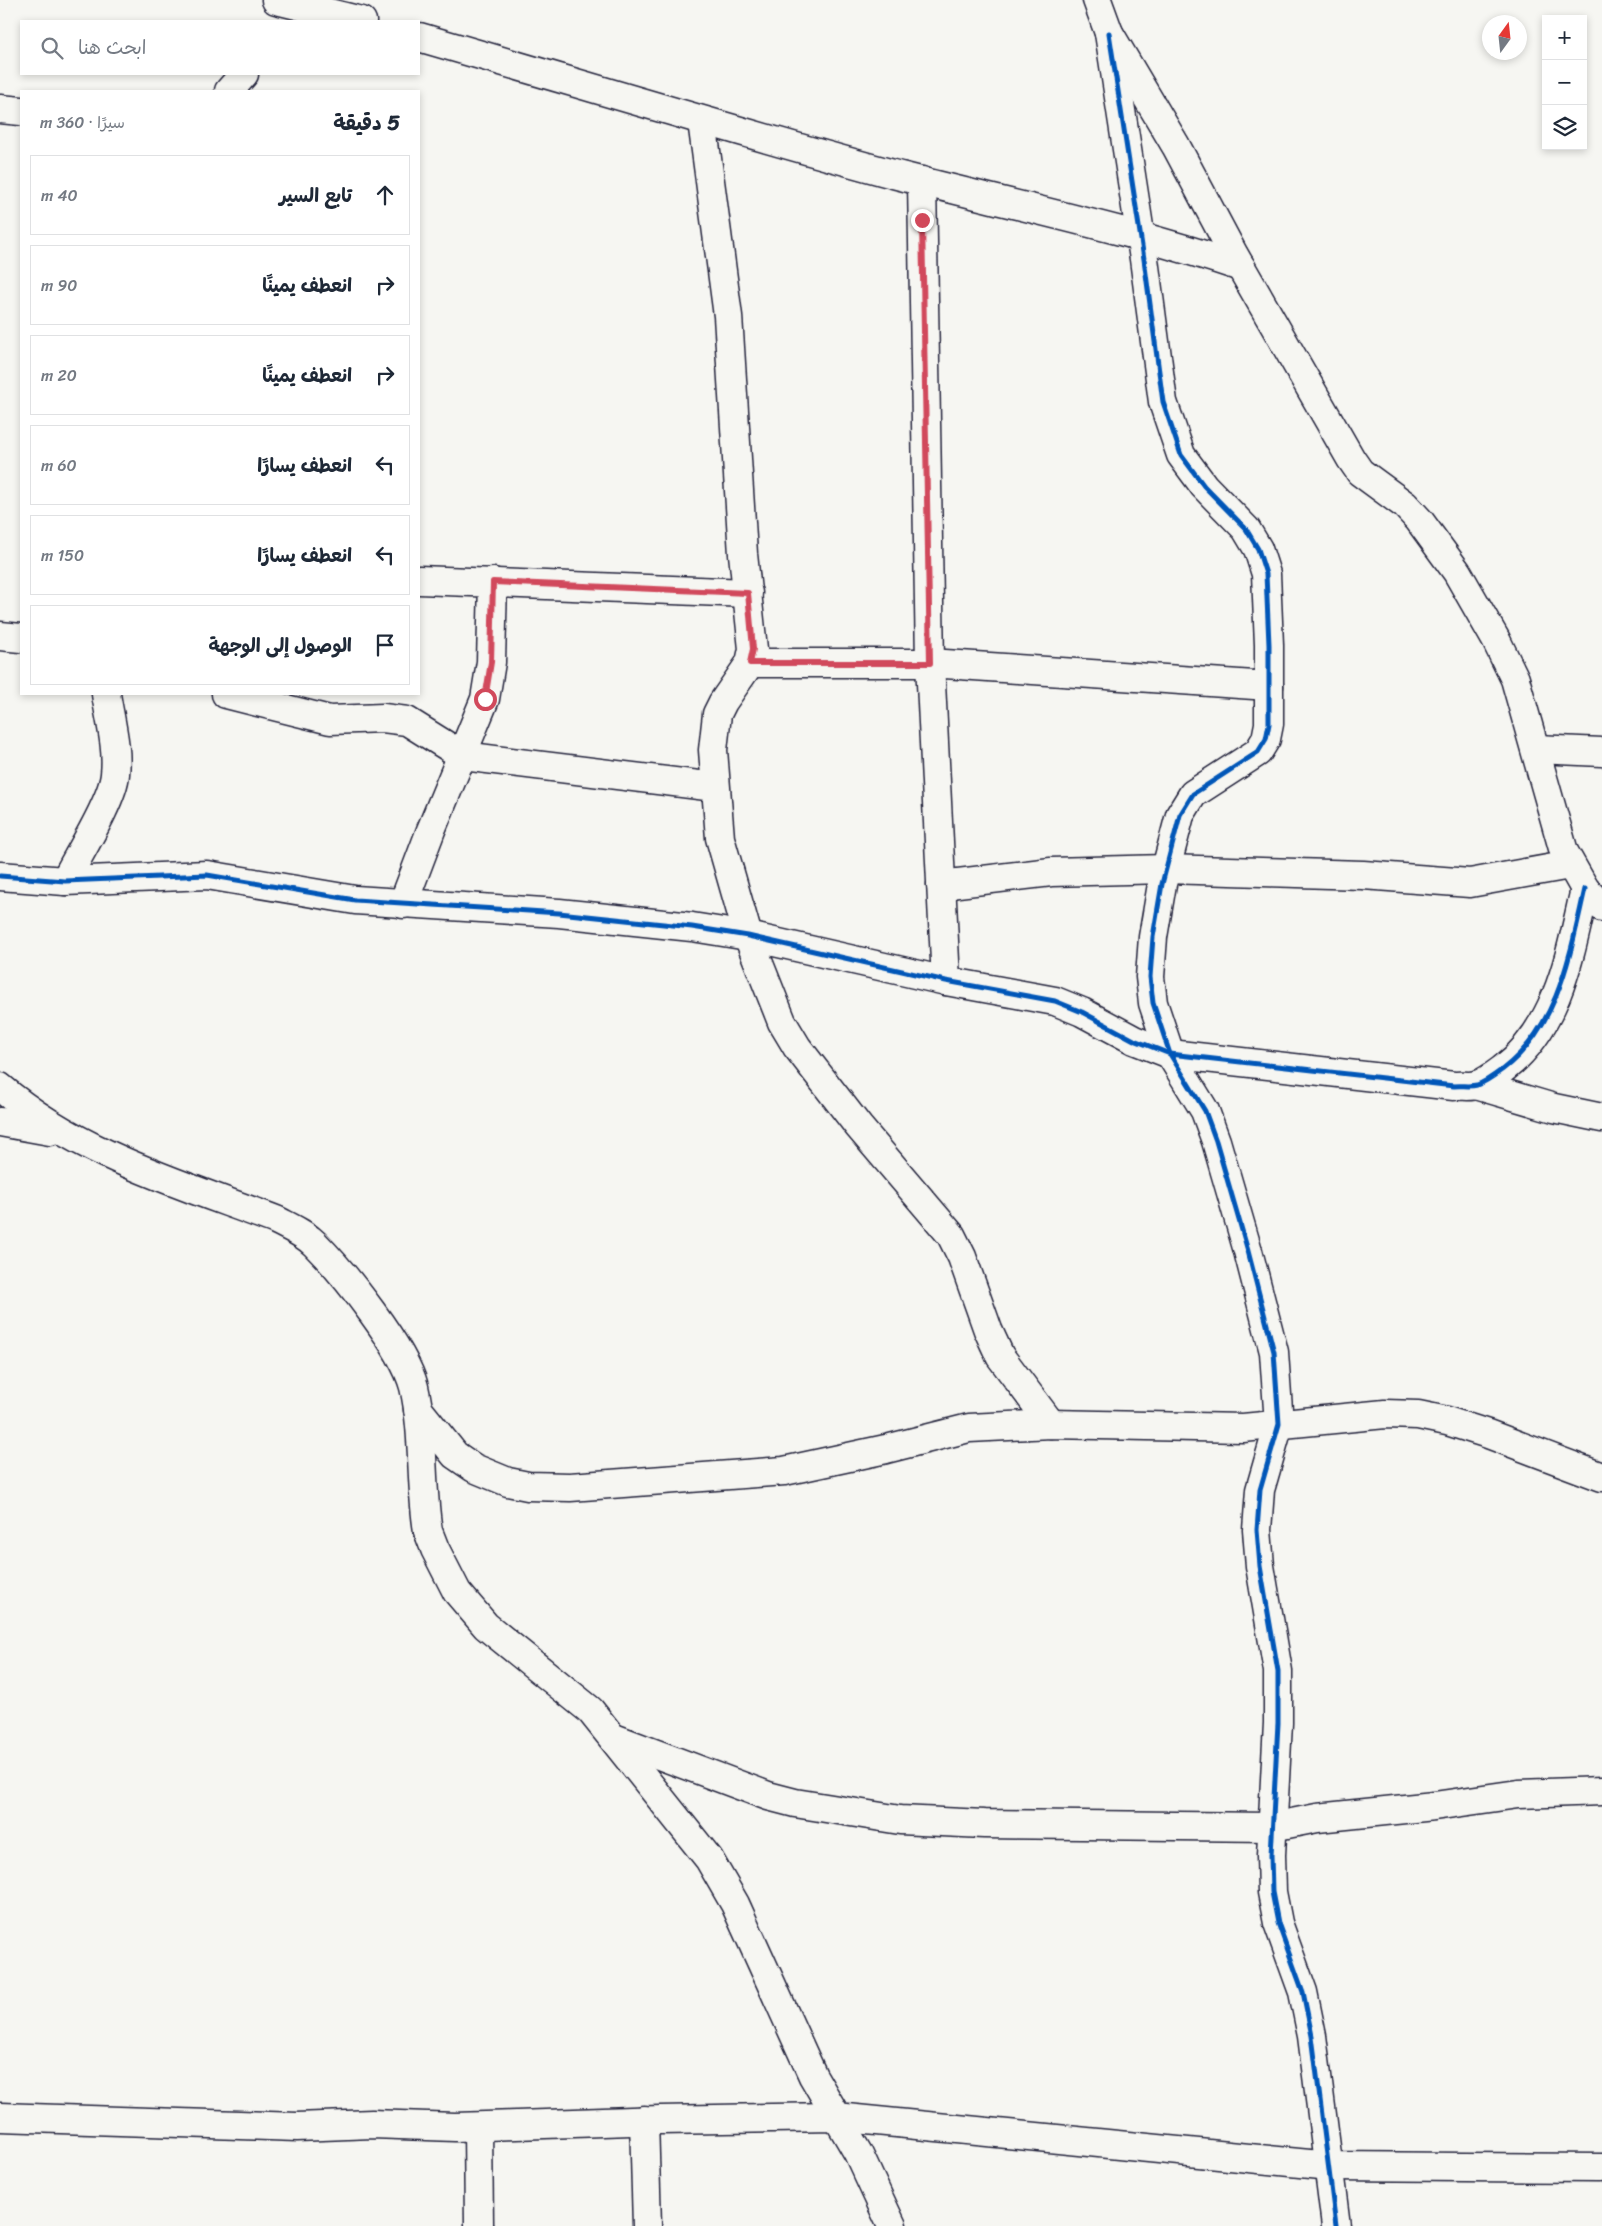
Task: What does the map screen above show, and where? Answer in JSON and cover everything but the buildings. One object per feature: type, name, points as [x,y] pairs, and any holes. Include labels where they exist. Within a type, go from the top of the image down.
[{"type":"street","points":[[1097,0],[1109,32],[1176,146],[1241,267],[1351,459],[1360,472],[1375,485],[1405,505],[1457,572],[1515,679],[1536,749],[1552,813],[1570,865],[1593,898],[1545,1022],[1515,1060],[1492,1077],[1476,1085]]},
{"type":"street","points":[[288,9],[356,20]]},
{"type":"street","points":[[1109,32],[1141,237],[1163,402],[1181,455],[1204,486],[1246,529],[1258,549],[1266,574],[1269,686],[1269,724],[1266,739],[1258,752],[1194,794],[1180,815],[1166,870],[1153,937],[1150,977],[1153,1003],[1170,1054],[1205,1110],[1216,1141],[1267,1318],[1274,1352],[1279,1424],[1260,1490],[1257,1530],[1260,1566],[1278,1671],[1278,1723],[1272,1827],[1272,1892],[1278,1923],[1304,1992],[1330,2166],[1336,2226]]},
{"type":"street","points":[[420,37],[702,121],[922,181],[1181,247],[1241,267]]},
{"type":"street","points":[[230,90],[243,75]]},
{"type":"street","points":[[0,109],[20,111]]},
{"type":"street","points":[[702,121],[728,316],[743,554],[753,649],[750,663],[722,702],[717,714],[714,750],[715,787],[720,838],[748,936],[782,1022],[797,1047],[859,1127],[952,1235],[962,1257],[988,1330],[1000,1356],[1052,1424]]},
{"type":"street","points":[[922,181],[930,663],[946,981]]},
{"type":"street","points":[[420,580],[748,593]]},
{"type":"street","points":[[403,904],[431,830],[464,756],[485,699],[490,679],[493,582]]},
{"type":"street","points":[[0,636],[20,638]]},
{"type":"street","points":[[750,663],[930,663],[1269,686]]},
{"type":"street","points":[[65,881],[108,798],[115,776],[116,756],[106,695]]},
{"type":"street","points":[[230,695],[330,720],[383,718],[407,720],[464,756],[715,787]]},
{"type":"street","points":[[1536,749],[1602,752]]},
{"type":"street","points":[[941,885],[1052,872],[1166,870],[1363,875],[1470,883],[1570,865]]},
{"type":"street","points":[[0,876],[65,881],[207,875],[355,900],[558,913],[692,927],[748,936],[946,981],[1054,1001],[1082,1012],[1134,1040],[1170,1054],[1372,1078],[1454,1086],[1476,1085],[1554,1108],[1602,1118]]},
{"type":"street","points":[[0,1087],[24,1108],[69,1135],[132,1165],[276,1220],[314,1243],[353,1288],[400,1352],[408,1368],[418,1409],[428,1530],[434,1549],[457,1592],[486,1626],[504,1643],[575,1696],[590,1710],[708,1859],[735,1904],[813,2076],[858,2154],[892,2226]]},
{"type":"street","points":[[0,1122],[69,1135]]},
{"type":"street","points":[[418,1409],[455,1455],[474,1468],[508,1482],[537,1486],[570,1487],[784,1471],[886,1450],[969,1428],[1052,1424],[1243,1428],[1385,1414],[1418,1415],[1446,1420],[1602,1477]]},
{"type":"street","points":[[613,1737],[768,1796],[795,1803],[900,1820],[984,1824],[1272,1827],[1317,1818],[1443,1805],[1518,1794],[1602,1791]]},
{"type":"street","points":[[0,2117],[298,2127],[372,2124],[478,2127],[644,2120],[836,2117],[1330,2166],[1602,2168]]},
{"type":"street","points":[[644,2120],[647,2226]]},
{"type":"street","points":[[478,2127],[479,2226]]},
{"type":"cycle path","points":[[1109,33],[1144,259],[1163,402],[1181,455],[1204,486],[1246,529],[1258,549],[1266,574],[1269,645],[1269,724],[1266,739],[1258,752],[1193,794],[1180,815],[1162,884],[1153,937],[1150,977],[1153,1003],[1170,1054],[1205,1111],[1216,1141],[1248,1251],[1274,1352],[1279,1424],[1260,1490],[1257,1530],[1260,1566],[1278,1671],[1278,1723],[1271,1855],[1272,1892],[1278,1923],[1303,1992],[1312,2036],[1336,2226]]},
{"type":"cycle path","points":[[0,876],[65,881],[207,875],[355,900],[559,913],[692,927],[748,936],[946,981],[1055,1001],[1082,1012],[1134,1040],[1170,1054],[1454,1086],[1471,1086],[1484,1082],[1503,1069],[1522,1052],[1537,1032],[1550,1010],[1559,987],[1574,939],[1585,889]]},
{"type":"route","points":[[485,699],[490,679],[493,582],[748,593],[753,649],[750,663],[930,663],[922,220]]}]
